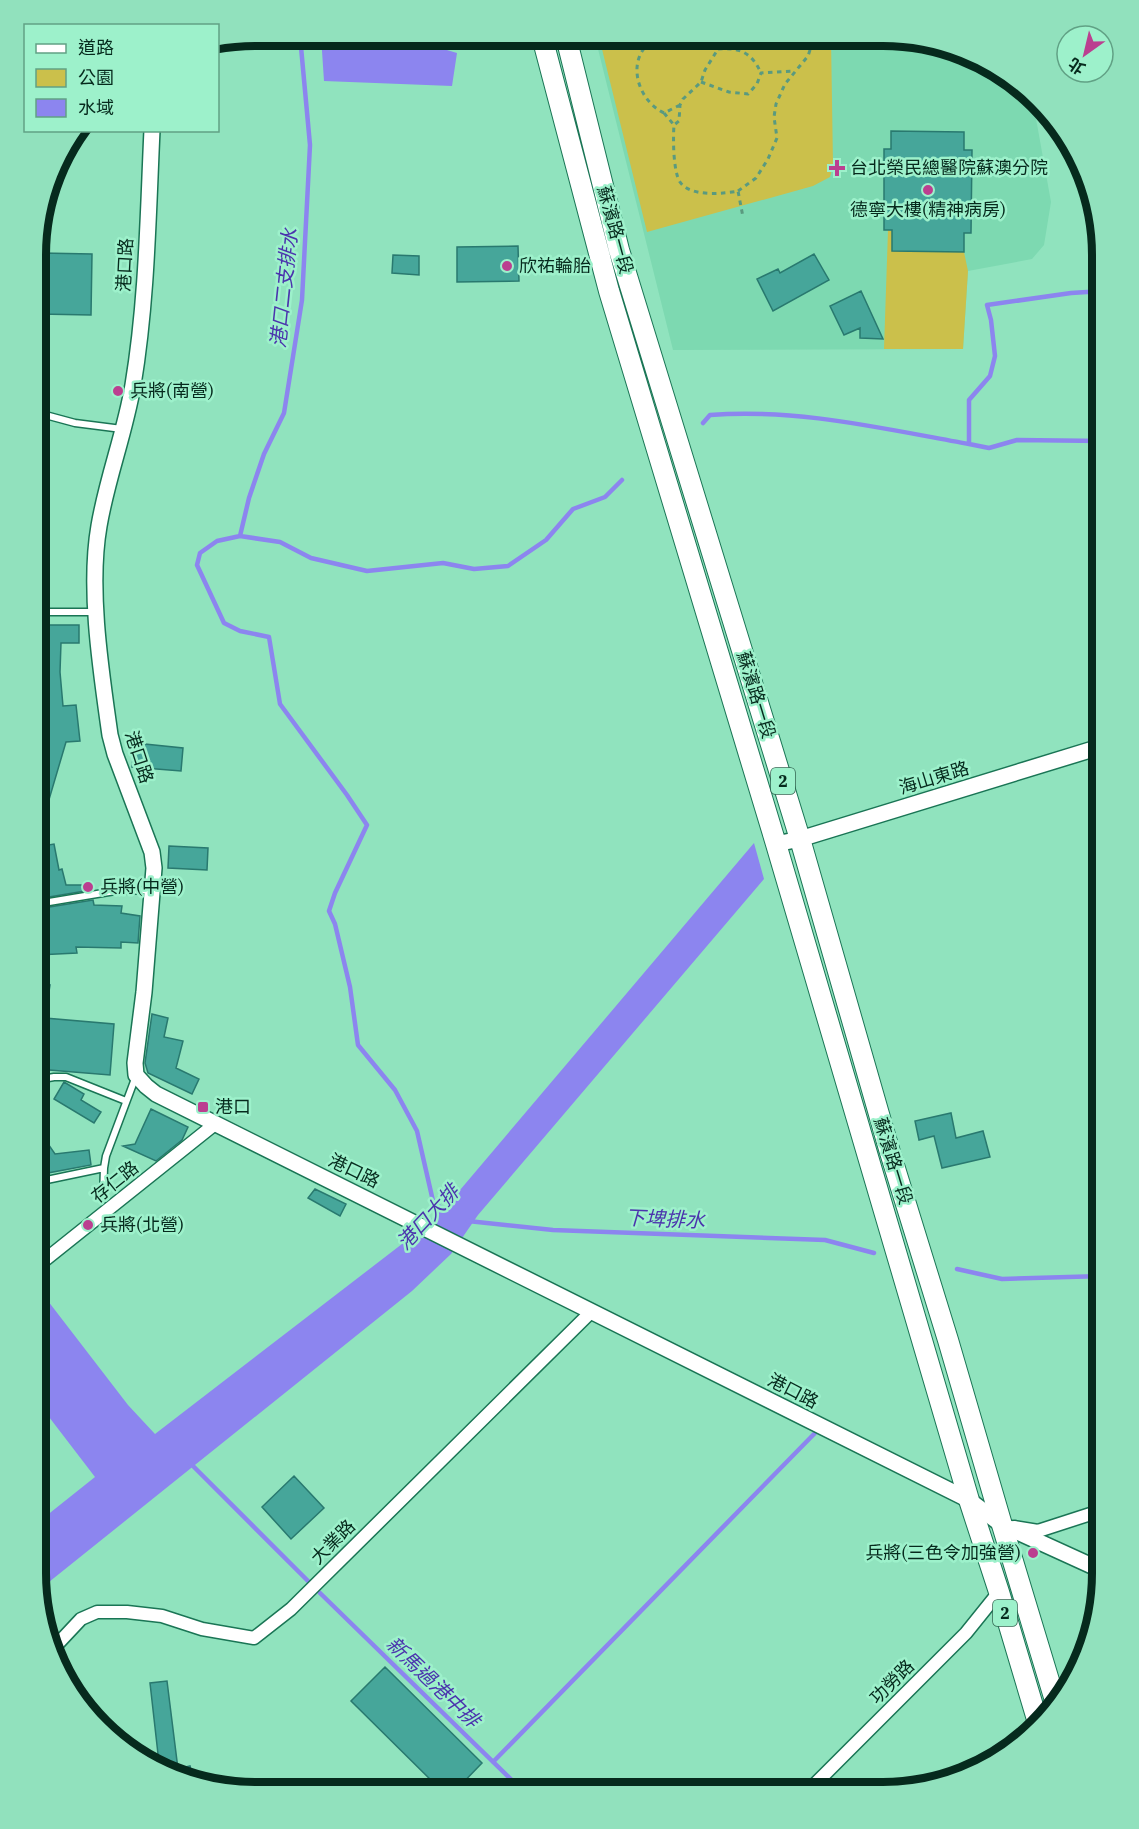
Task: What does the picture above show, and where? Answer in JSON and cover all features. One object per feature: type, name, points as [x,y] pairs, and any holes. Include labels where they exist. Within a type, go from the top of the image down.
[{"type":"main road","name":"蘇濱路一段","points":[[568,46],[619,250],[800,839],[889,1149],[1002,1525]]},
{"type":"main road","name":"蘇濱路一段","points":[[545,47],[609,291],[776,844],[969,1500]]},
{"type":"main road","points":[[867,1157],[889,1149]]},
{"type":"main road","name":"2","points":[[969,1500],[1036,1716]]},
{"type":"main road","name":"2","points":[[1002,1525],[1053,1695]]},
{"type":"street","name":"港口路","points":[[152,132],[142,324],[133,387],[99,527],[96,559],[96,612],[110,735],[152,852],[154,868],[135,1063],[136,1075],[156,1094],[969,1500],[1002,1525],[1092,1566]]},
{"type":"street","name":"海山東路","points":[[776,844],[800,839],[1092,749]]},
{"type":"street","name":"存仁路","points":[[46,1259],[105,1206],[215,1124]]},
{"type":"street","name":"大業路","points":[[59,1643],[81,1619],[97,1612],[127,1612],[162,1616],[202,1629],[254,1638],[291,1609],[591,1312]]},
{"type":"street","points":[[1002,1525],[1038,1531],[1092,1513]]},
{"type":"street","name":"功勞路","points":[[817,1782],[966,1633],[999,1592]]},
{"type":"lane","points":[[46,416],[75,423],[123,429]]},
{"type":"lane","points":[[46,612],[96,612]]},
{"type":"lane","points":[[46,902],[115,891],[153,890]]},
{"type":"lane","points":[[105,1206],[104,1168],[110,1144],[136,1075]]},
{"type":"lane","points":[[46,1078],[66,1077],[126,1101]]},
{"type":"lane","points":[[46,1180],[104,1168]]},
{"type":"path","points":[[646,46],[639,55],[636,72],[640,90],[654,108],[664,113],[674,125],[675,164],[680,182],[690,189],[708,194],[738,191],[756,178],[777,138],[774,117],[776,104],[785,84],[808,56],[811,46]]},
{"type":"path","points":[[701,82],[729,92],[748,94],[757,84],[761,74],[756,63],[745,53],[732,48],[718,49]]},
{"type":"path","points":[[674,125],[679,121],[680,105],[683,99],[701,82],[705,70],[718,49]]},
{"type":"path","points":[[761,74],[795,70]]},
{"type":"path","points":[[664,113],[680,105]]},
{"type":"path","points":[[738,191],[743,217]]},
{"type":"shaded area","name":"台北榮民總醫院蘇澳分院","points":[[597,46],[883,46],[911,48],[963,62],[1011,90],[1035,112],[1051,202],[1044,245],[1032,259],[968,271],[963,349],[673,350]]},
{"type":"green space","points":[[601,46],[831,46],[833,165],[830,177],[813,186],[647,232]]},
{"type":"green space","points":[[888,230],[964,252],[968,271],[963,349],[884,349]]},
{"type":"water","points":[[322,47],[440,47],[457,53],[452,86],[324,81]]},
{"type":"water","points":[[754,843],[764,879],[478,1215],[451,1254],[412,1291],[47,1584],[46,1516],[95,1477],[46,1413],[46,1298],[128,1405],[155,1434],[415,1234],[449,1203]]},
{"type":"building","name":"德寧大樓(精神病房)","points":[[891,131],[964,132],[964,150],[972,150],[971,233],[964,233],[964,252],[892,251],[892,230],[884,230],[884,149],[891,149]]},
{"type":"building","points":[[518,246],[519,281],[457,282],[457,247]]},
{"type":"building","points":[[46,253],[92,254],[91,315],[46,314]]},
{"type":"building","points":[[814,254],[829,280],[773,311],[757,279],[778,269],[780,273]]},
{"type":"building","points":[[393,255],[419,256],[419,275],[392,273]]},
{"type":"building","points":[[861,291],[883,339],[860,338],[860,328],[844,335],[830,306]]},
{"type":"building","points":[[46,625],[79,625],[79,643],[61,643],[60,672],[63,706],[76,705],[80,741],[66,742],[46,810]]},
{"type":"building","points":[[135,743],[183,748],[181,771],[132,767]]},
{"type":"building","points":[[54,844],[59,870],[62,869],[66,885],[90,885],[91,890],[46,898],[46,845]]},
{"type":"building","points":[[169,846],[208,848],[207,870],[168,868]]},
{"type":"building","points":[[93,900],[94,905],[122,906],[121,913],[140,916],[138,943],[121,942],[121,948],[76,947],[77,953],[46,955],[46,908]]},
{"type":"building","points":[[46,984],[50,985],[46,1011]]},
{"type":"building","points":[[152,1014],[168,1018],[164,1037],[183,1041],[176,1068],[199,1079],[192,1094],[148,1073],[145,1063]]},
{"type":"building","points":[[46,1018],[114,1024],[110,1075],[46,1070]]},
{"type":"building","points":[[64,1082],[84,1094],[81,1100],[101,1112],[94,1123],[54,1099]]},
{"type":"building","points":[[151,1109],[188,1127],[182,1140],[156,1161],[123,1146],[135,1144]]},
{"type":"building","points":[[951,1113],[956,1138],[983,1131],[990,1157],[942,1168],[934,1136],[919,1140],[915,1121]]},
{"type":"building","points":[[46,1141],[55,1154],[89,1150],[91,1165],[46,1173]]},
{"type":"building","points":[[315,1189],[346,1204],[340,1216],[308,1198]]},
{"type":"building","points":[[294,1476],[324,1508],[291,1539],[262,1507]]},
{"type":"building","points":[[385,1667],[482,1763],[464,1782],[433,1782],[351,1701]]},
{"type":"building","points":[[167,1681],[178,1768],[152,1755],[158,1754],[150,1683]]},
{"type":"building","points":[[190,1766],[191,1772],[180,1768]]},
{"type":"waterway","name":"港口二支排水","points":[[240,536],[249,498],[264,454],[284,413],[302,300],[310,145],[301,47]]},
{"type":"waterway","points":[[703,423],[710,415],[775,414],[873,426],[969,444],[969,400],[990,376],[995,356],[987,305],[1092,292]]},
{"type":"waterway","points":[[969,444],[989,448],[1017,440],[1092,441]]},
{"type":"waterway","name":"港口大排","points":[[445,1212],[433,1201],[417,1131],[395,1090],[358,1045],[350,987],[335,924],[329,911],[367,825],[280,704],[269,637],[240,631],[224,623],[197,565],[200,553],[217,541],[240,536],[280,542],[311,558],[367,571],[443,563],[474,569],[508,566],[546,540],[573,509],[605,497],[622,480]]},
{"type":"waterway","name":"下埤排水","points":[[468,1221],[553,1230],[825,1240],[874,1253]]},
{"type":"waterway","name":"下埤排水","points":[[957,1269],[1002,1279],[1092,1276]]},
{"type":"waterway","points":[[493,1762],[815,1433]]},
{"type":"waterway","name":"新馬過港中排","points":[[190,1463],[311,1584]]},
{"type":"waterway","name":"新馬過港中排","points":[[320,1593],[514,1782]]},
{"type":"place","name":"台北榮民總醫院蘇澳分院","points":[[837,168]]},
{"type":"place","name":"德寧大樓(精神病房)","points":[[928,190]]},
{"type":"place","name":"欣祐輪胎","points":[[507,266]]},
{"type":"place","name":"兵將(南營)","points":[[118,391]]},
{"type":"place","name":"兵將(中營)","points":[[88,887]]},
{"type":"place","name":"港口","points":[[203,1107]]},
{"type":"place","name":"兵將(北營)","points":[[88,1225]]},
{"type":"place","name":"兵將(三色令加強營)","points":[[1033,1553]]}]
